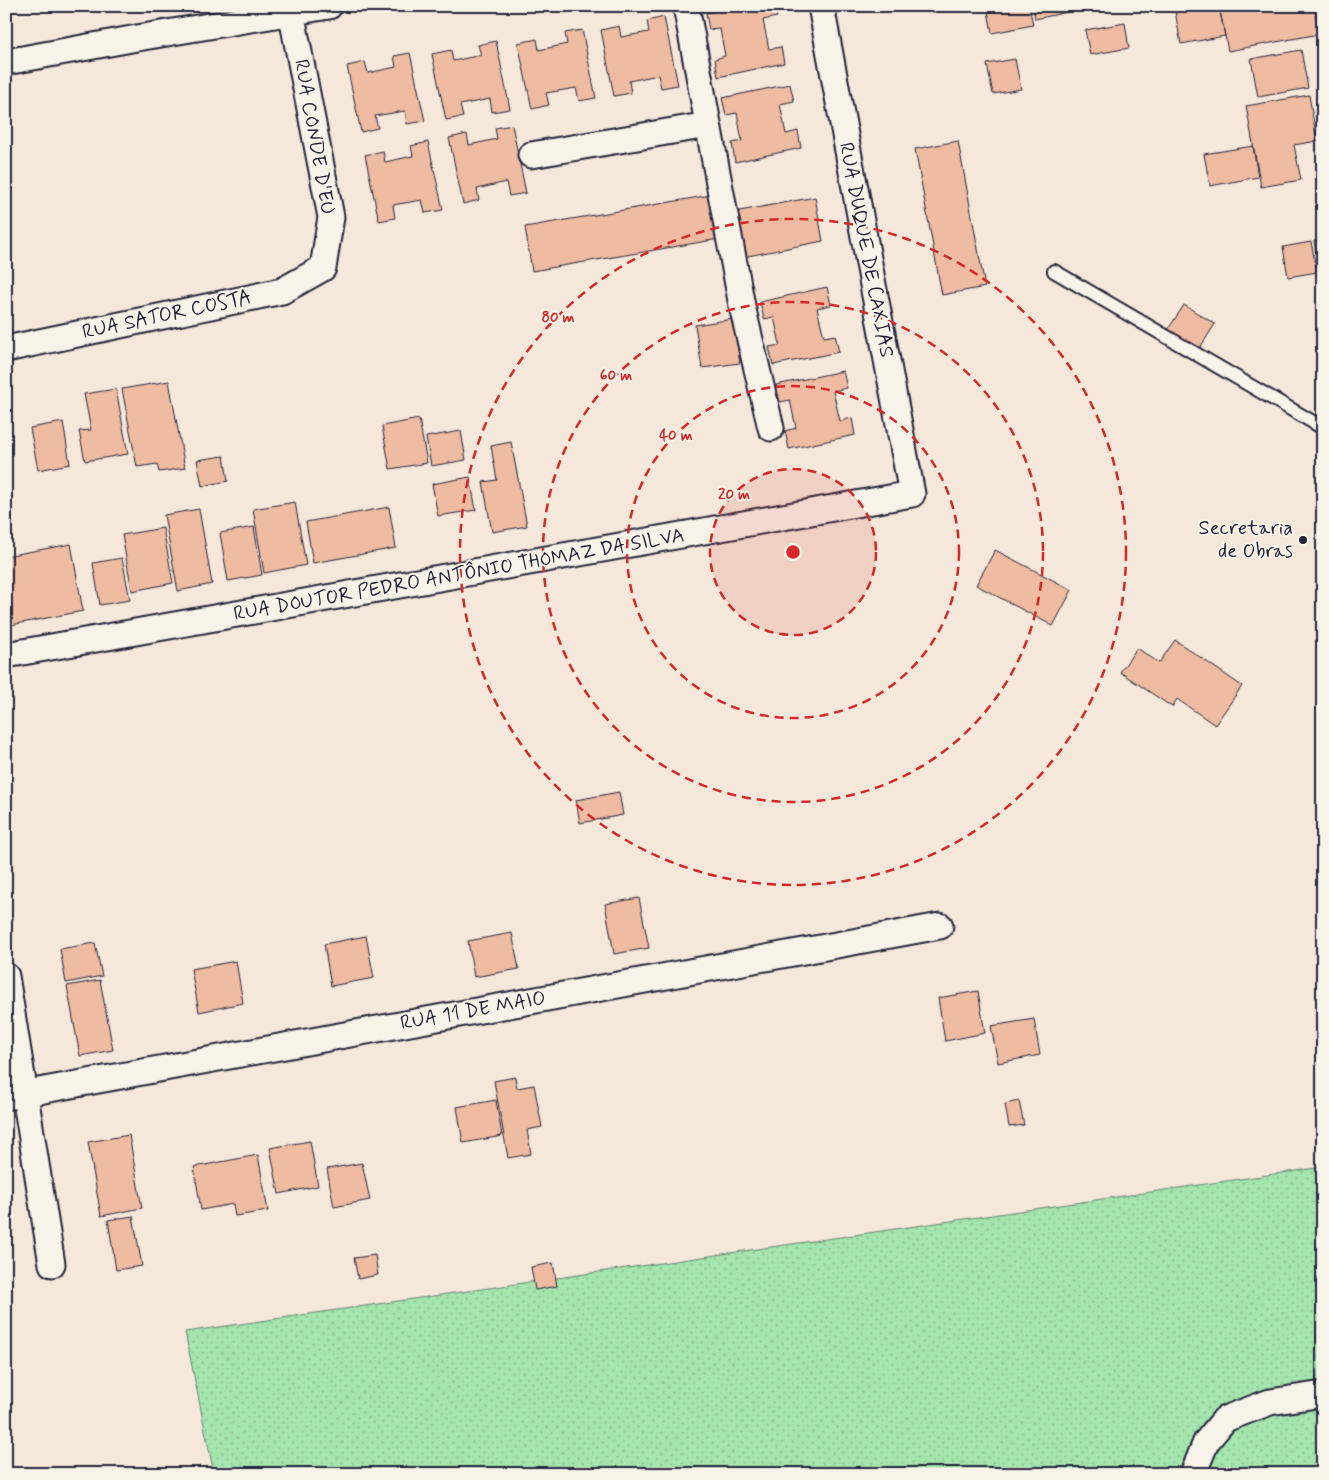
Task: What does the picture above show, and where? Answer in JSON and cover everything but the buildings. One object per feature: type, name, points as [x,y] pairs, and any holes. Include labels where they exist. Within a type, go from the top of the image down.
[{"type":"street","points":[[6,62],[291,9],[329,6]]},
{"type":"street","points":[[686,6],[742,306],[771,428]]},
{"type":"street","name":"RUA DUQUE DE CAXIAS","points":[[821,6],[912,494]]},
{"type":"street","name":"RUA CONDE D'EU","points":[[291,9],[331,217],[323,268]]},
{"type":"street","points":[[532,155],[708,126]]},
{"type":"street","name":"RUA SATOR COSTA","points":[[6,349],[282,291],[323,268]]},
{"type":"street","name":"RUA DOUTOR PEDRO ANTÔNIO THOMAZ DA SILVA","points":[[6,655],[912,494]]},
{"type":"street","name":"RUA 11 DE MAIO","points":[[16,1095],[940,926]]},
{"type":"street","points":[[6,976],[16,1095],[52,1264]]},
{"type":"street","points":[[1193,1474],[1206,1442],[1225,1419],[1270,1402],[1323,1394]]},
{"type":"lane","points":[[1054,271],[1323,428]]},
{"type":"green space","points":[[1323,1167],[1323,1474],[214,1474],[185,1332]]},
{"type":"place","name":"Secretaria de Obras","points":[[1303,540]]}]
